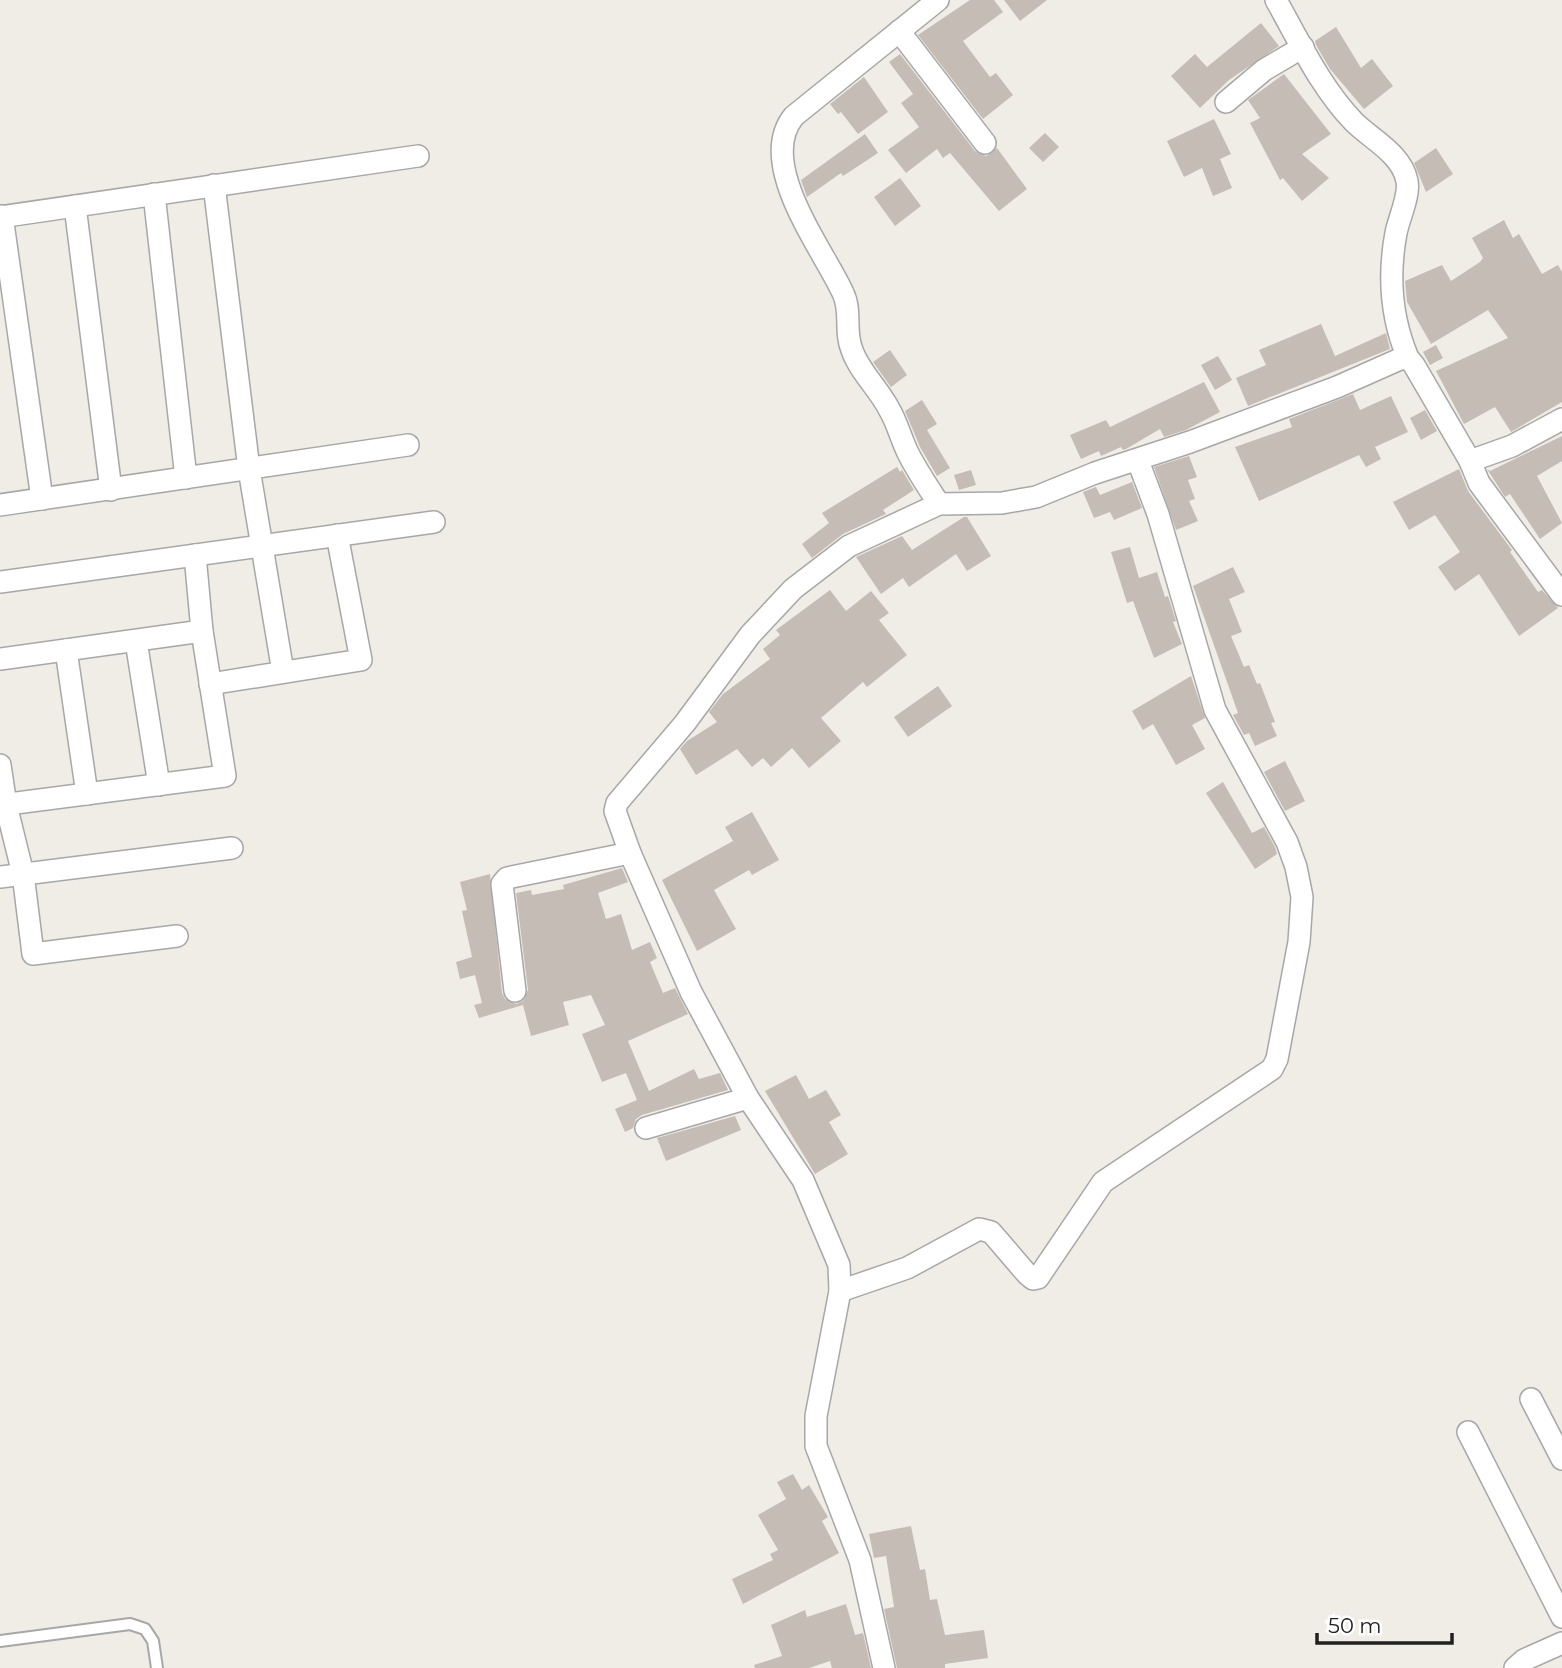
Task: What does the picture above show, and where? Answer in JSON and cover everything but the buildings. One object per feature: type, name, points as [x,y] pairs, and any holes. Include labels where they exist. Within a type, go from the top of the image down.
[{"type":"street","points":[[938,0],[794,116],[784,136],[783,162],[791,192],[813,239],[844,294],[848,308],[849,343],[853,355],[891,412],[918,472],[939,504]]},
{"type":"street","points":[[1276,0],[1344,110],[1393,157],[1407,181],[1395,235],[1392,272],[1394,322],[1408,358],[1470,461],[1479,483],[1562,595]]},
{"type":"street","points":[[899,31],[985,143]]},
{"type":"street","points":[[1226,102],[1265,70],[1303,47]]},
{"type":"street","points":[[42,499],[1,216],[418,156]]},
{"type":"street","points":[[214,186],[260,547],[283,672]]},
{"type":"street","points":[[154,194],[186,478]]},
{"type":"street","points":[[75,206],[111,490]]},
{"type":"street","points":[[884,1668],[860,1560],[816,1446],[816,1416],[840,1290],[839,1265],[808,1190],[748,1098],[691,992],[630,853],[615,811],[617,803],[685,723],[750,635],[793,589],[849,546],[939,504],[1018,502],[1095,472],[1138,461],[1337,387],[1390,362],[1408,358]]},
{"type":"street","points":[[1470,461],[1512,446],[1562,419]]},
{"type":"street","points":[[0,505],[408,445]]},
{"type":"street","points":[[840,1290],[907,1268],[979,1228],[991,1232],[1027,1274],[1033,1279],[1038,1278],[1103,1182],[1272,1069],[1277,1059],[1299,942],[1301,897],[1296,867],[1287,842],[1215,710],[1170,554],[1138,461]]},
{"type":"street","points":[[0,582],[433,522]]},
{"type":"street","points":[[210,684],[360,660],[337,535]]},
{"type":"street","points":[[3,805],[225,776],[202,631],[195,555]]},
{"type":"street","points":[[0,659],[202,631]]},
{"type":"street","points":[[136,640],[159,785]]},
{"type":"street","points":[[66,650],[87,794]]},
{"type":"street","points":[[0,765],[3,805],[23,874],[33,954],[177,936]]},
{"type":"street","points":[[0,877],[232,848]]},
{"type":"street","points":[[515,991],[502,884],[507,878],[630,853]]},
{"type":"street","points":[[646,1128],[748,1098]]},
{"type":"street","points":[[1531,1399],[1562,1459]]},
{"type":"street","points":[[1468,1432],[1562,1617]]},
{"type":"street","points":[[1516,1668],[1524,1660],[1562,1643]]},
{"type":"lane","points":[[0,1641],[130,1624],[145,1629],[149,1635],[157,1668]]}]
